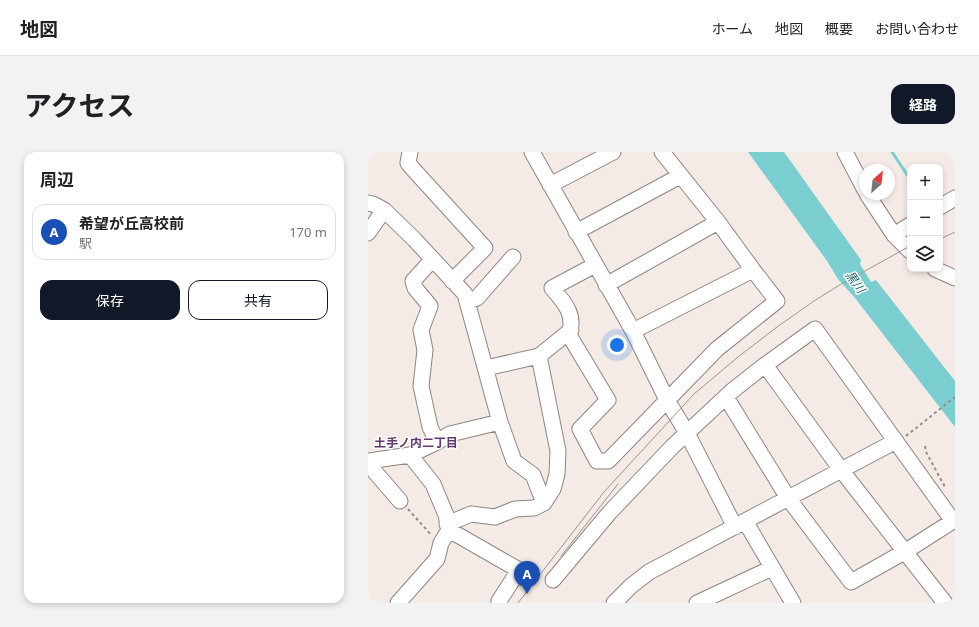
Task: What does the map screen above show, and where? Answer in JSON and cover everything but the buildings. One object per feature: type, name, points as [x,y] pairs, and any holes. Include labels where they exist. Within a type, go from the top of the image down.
[{"type":"street","points":[[410,152],[408,163],[486,248],[452,281]]},
{"type":"street","points":[[532,152],[632,332],[667,400],[740,524],[772,568],[793,603]]},
{"type":"street","points":[[550,185],[613,152]]},
{"type":"street","points":[[595,265],[552,288],[567,305],[571,318],[571,330],[569,335],[608,400],[580,429],[597,461],[608,461],[717,349],[777,301],[718,222],[662,152]]},
{"type":"street","points":[[845,152],[859,179]]},
{"type":"street","points":[[576,232],[680,176]]},
{"type":"street","points":[[943,205],[955,198]]},
{"type":"street","points":[[871,200],[894,235],[907,247]]},
{"type":"street","points":[[368,203],[384,210],[414,239],[465,294],[500,422],[514,461],[533,475],[544,503]]},
{"type":"street","points":[[368,233],[384,210]]},
{"type":"street","points":[[606,285],[718,222]]},
{"type":"street","points":[[894,235],[907,227]]},
{"type":"street","points":[[467,301],[477,298],[513,258]]},
{"type":"street","points":[[432,260],[413,281],[415,288],[430,306],[421,330],[425,350],[421,386],[430,427],[436,442]]},
{"type":"street","points":[[632,332],[753,270]]},
{"type":"street","points":[[942,272],[955,278]]},
{"type":"street","points":[[553,580],[610,512],[673,446],[726,397],[765,365],[815,329],[954,523],[851,582],[788,498],[726,397]]},
{"type":"street","points":[[486,368],[538,356],[571,330]]},
{"type":"street","points":[[448,527],[471,514],[495,516],[514,509],[534,508],[544,503],[553,489],[557,474],[558,451],[538,356]]},
{"type":"street","points":[[765,365],[842,471],[906,551],[945,603]]},
{"type":"street","points":[[400,501],[375,472],[370,461],[410,455],[450,434],[500,422]]},
{"type":"street","points":[[614,603],[631,586],[649,572],[842,471],[896,441]]},
{"type":"street","points":[[398,603],[437,560],[441,544],[448,527],[446,515],[433,484],[410,455]]},
{"type":"street","points":[[448,527],[519,570],[499,601],[500,603]]},
{"type":"street","points":[[698,603],[772,568]]},
{"type":"path","points":[[913,430],[955,397]]},
{"type":"path","points":[[925,446],[926,452],[946,490]]},
{"type":"path","points":[[400,501],[436,541],[441,544]]},
{"type":"water","name":"黒川","points":[[748,152],[784,152],[861,260],[860,264],[871,282],[876,280],[955,381],[955,427],[855,298],[838,279],[827,261]]},
{"type":"waterway","points":[[892,152],[907,174]]},
{"type":"tram line","points":[[943,238],[955,232]]},
{"type":"tram line","points":[[518,603],[604,492],[694,394],[738,357],[814,301],[907,248]]},
{"type":"tram line","points":[[561,556],[618,484]]},
{"type":"place","name":"希望が丘高校前","points":[[527,594]]},
{"type":"district","name":"土手ノ内二丁目","points":[[416,443]]}]
